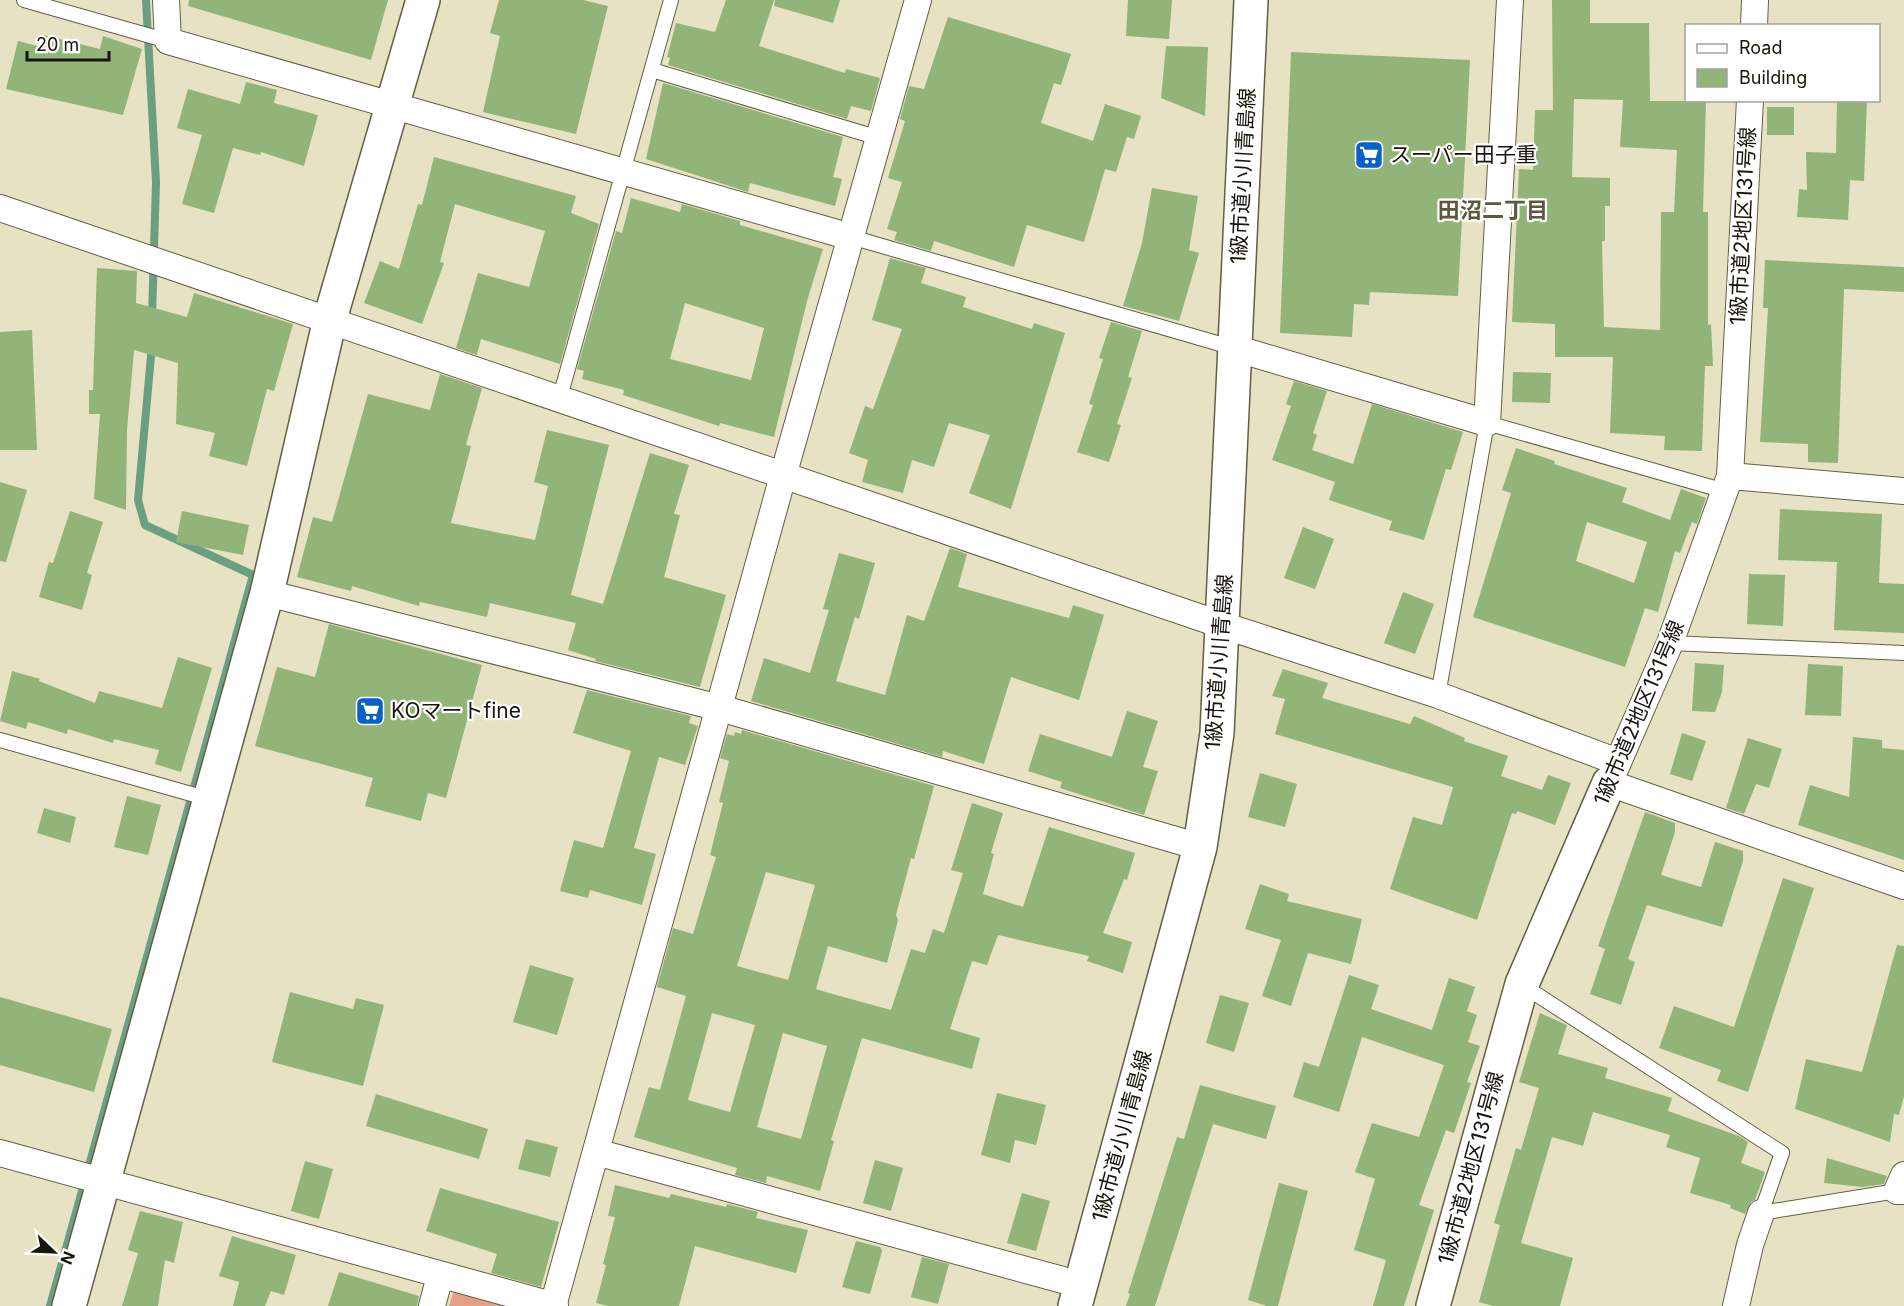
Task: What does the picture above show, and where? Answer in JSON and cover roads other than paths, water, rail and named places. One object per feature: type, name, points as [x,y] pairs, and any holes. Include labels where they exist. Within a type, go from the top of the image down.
[{"type":"street","points":[[166,0],[168,41],[851,237]]},
{"type":"street","points":[[69,1306],[267,593],[330,319],[423,0]]},
{"type":"street","points":[[0,1154],[554,1306],[783,476],[918,0]]},
{"type":"street","name":"1級市道小川青島線","points":[[1078,1295],[1200,847],[1217,733],[1251,0]]},
{"type":"street","points":[[1234,348],[1487,423],[1510,0]]},
{"type":"street","points":[[1754,24],[1755,0]]},
{"type":"street","name":"1級市道2地区131号線","points":[[1433,1306],[1522,984],[1670,643],[1727,484],[1750,102]]},
{"type":"street","points":[[0,208],[560,397],[783,476],[1222,625],[1438,695],[1614,772],[1904,886]]},
{"type":"street","points":[[1727,484],[1904,491]]},
{"type":"street","points":[[267,593],[720,708],[1200,847]]},
{"type":"street","points":[[596,1152],[1078,1295]]},
{"type":"street","points":[[1736,1306],[1750,1245],[1761,1213]]},
{"type":"street","points":[[432,1306],[441,1276]]},
{"type":"lane","points":[[24,0],[168,41]]},
{"type":"lane","points":[[560,397],[671,0]]},
{"type":"lane","points":[[651,70],[879,138]]},
{"type":"lane","points":[[851,237],[1234,348]]},
{"type":"lane","points":[[1438,695],[1487,423],[1727,484]]},
{"type":"lane","points":[[1670,643],[1904,653]]},
{"type":"lane","points":[[0,740],[209,799]]},
{"type":"lane","points":[[1522,984],[1782,1152],[1761,1213],[1902,1186]]},
{"type":"waterway","points":[[146,0],[156,182],[152,317]]},
{"type":"waterway","points":[[50,1306],[253,575],[145,525],[138,500],[152,345]]},
{"type":"place","name":"スーパー田子重","points":[[1369,155]]},
{"type":"place","name":"KOマートfine","points":[[370,711]]},
{"type":"district","name":"田沼二丁目","points":[[1493,210]]}]
